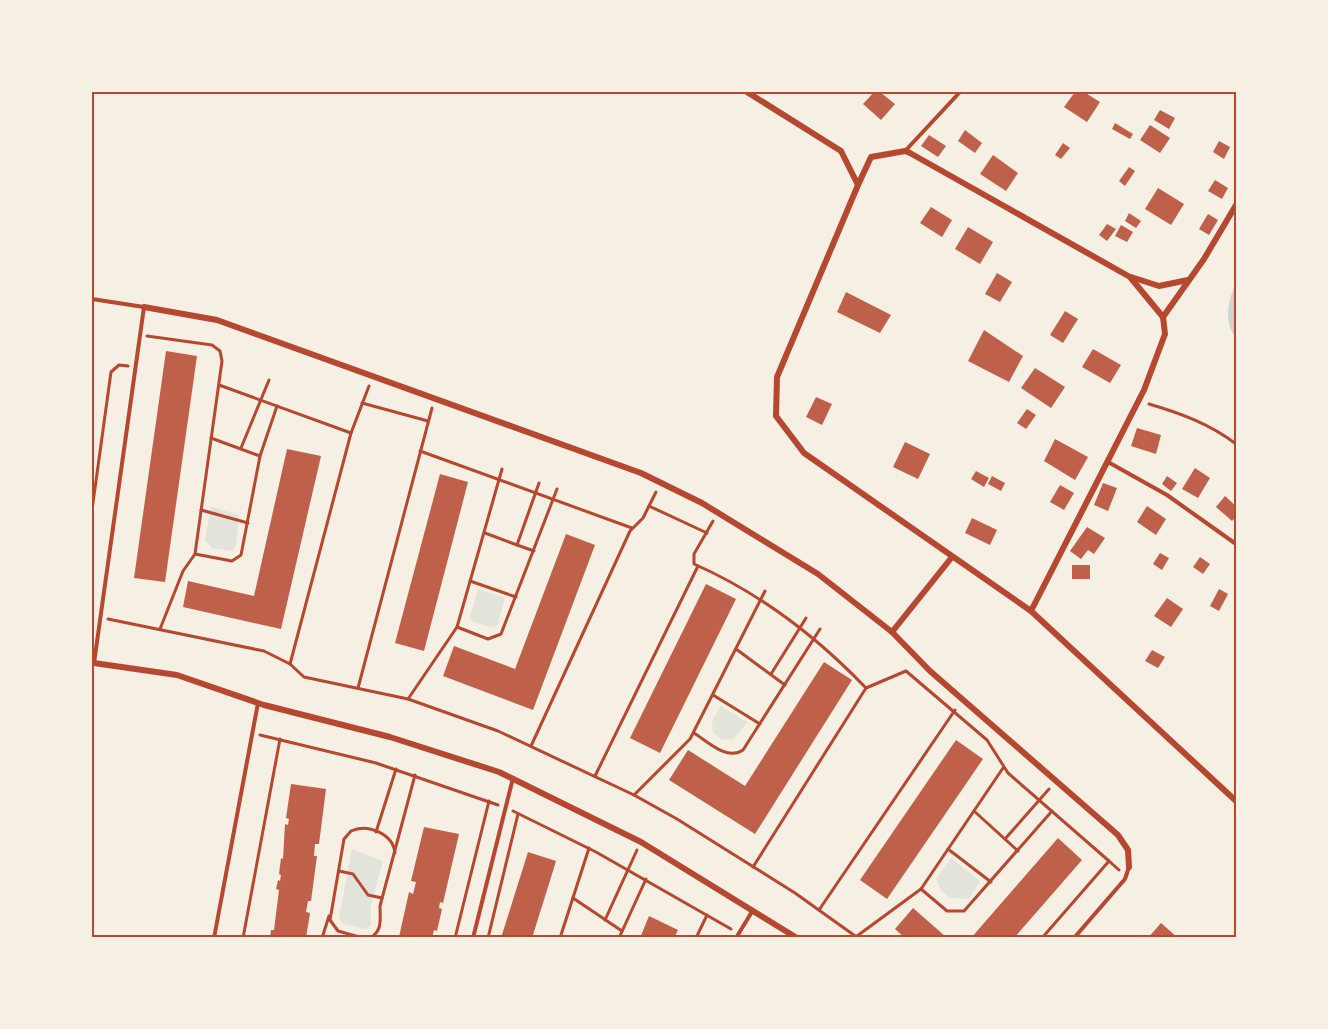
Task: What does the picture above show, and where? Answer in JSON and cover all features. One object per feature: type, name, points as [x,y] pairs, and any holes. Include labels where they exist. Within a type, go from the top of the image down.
[{"type":"street","points":[[747,92],[841,151],[858,184]]},
{"type":"street","points":[[1188,280],[1159,286],[1130,277],[905,151],[871,157],[777,376],[776,416],[804,453],[1031,611],[1236,801]]},
{"type":"street","points":[[1163,317],[1236,205]]},
{"type":"street","points":[[1031,611],[1138,401],[1156,363],[1165,334],[1163,317],[1130,277]]},
{"type":"street","points":[[144,307],[217,320],[661,482],[718,513],[810,568],[892,632],[925,666],[1118,835],[1128,850],[1129,867]]},
{"type":"street","points":[[892,632],[952,557]]},
{"type":"street","points":[[94,663],[168,673],[258,702],[390,737],[513,778],[641,842],[754,909],[797,938]]},
{"type":"lane","points":[[905,151],[960,92]]},
{"type":"lane","points":[[92,299],[144,307],[94,663]]},
{"type":"lane","points":[[1108,462],[1167,495],[1236,544]]},
{"type":"lane","points":[[214,938],[258,702]]},
{"type":"lane","points":[[473,938],[513,778]]},
{"type":"lane","points":[[1074,938],[1125,879],[1129,867]]},
{"type":"lane","points":[[736,938],[754,909]]},
{"type":"path","points":[[140,335],[217,348],[222,356],[195,554],[183,571],[160,629]]},
{"type":"path","points":[[92,510],[111,372],[118,365],[136,368]]},
{"type":"path","points":[[290,664],[351,433],[373,376]]},
{"type":"path","points":[[241,448],[269,380]]},
{"type":"path","points":[[219,384],[351,433]]},
{"type":"path","points":[[358,688],[434,398]]},
{"type":"path","points":[[1138,401],[1182,414],[1223,434],[1236,444]]},
{"type":"path","points":[[362,403],[428,421]]},
{"type":"path","points":[[195,554],[225,561],[238,559],[248,523],[260,456],[277,406]]},
{"type":"path","points":[[211,438],[260,456]]},
{"type":"path","points":[[420,451],[632,528]]},
{"type":"path","points":[[408,699],[457,627],[502,470]]},
{"type":"path","points":[[531,746],[632,528],[642,519],[661,482]]},
{"type":"path","points":[[517,544],[539,483]]},
{"type":"path","points":[[457,627],[488,639],[498,637],[516,597],[557,489]]},
{"type":"path","points":[[649,506],[707,533]]},
{"type":"path","points":[[201,510],[248,523]]},
{"type":"path","points":[[718,513],[693,558],[694,564],[760,600],[800,627],[866,688]]},
{"type":"path","points":[[484,533],[534,551]]},
{"type":"path","points":[[595,776],[698,566]]},
{"type":"path","points":[[470,581],[516,597]]},
{"type":"path","points":[[634,795],[694,733],[765,591]]},
{"type":"path","points":[[101,617],[257,649],[290,664],[304,677],[408,699],[468,719],[634,795],[753,867],[857,937],[921,889],[1004,768]]},
{"type":"path","points":[[771,674],[806,618]]},
{"type":"path","points":[[694,733],[725,753],[734,754],[743,750],[820,629]]},
{"type":"path","points":[[736,649],[785,685]]},
{"type":"path","points":[[753,867],[866,688],[906,671],[991,745],[1004,768],[1109,861],[1042,938]]},
{"type":"path","points":[[713,694],[760,724]]},
{"type":"path","points":[[819,910],[962,699]]},
{"type":"path","points":[[243,938],[280,739]]},
{"type":"path","points":[[376,832],[396,769]]},
{"type":"path","points":[[370,938],[379,931],[382,898],[415,775]]},
{"type":"path","points":[[1005,839],[1056,781]]},
{"type":"path","points":[[455,938],[489,801]]},
{"type":"path","points":[[974,811],[1018,851]]},
{"type":"path","points":[[921,889],[947,911],[954,913],[969,907],[1052,812]]},
{"type":"path","points":[[488,938],[518,813]]},
{"type":"path","points":[[322,938],[330,913],[347,834],[358,828],[376,832],[390,839],[395,853]]},
{"type":"path","points":[[605,920],[641,842]]},
{"type":"path","points":[[560,938],[589,848]]},
{"type":"path","points":[[948,849],[991,882]]},
{"type":"path","points":[[339,871],[353,874],[368,895],[382,898]]},
{"type":"path","points":[[619,938],[646,879]]},
{"type":"path","points":[[573,898],[622,931]]},
{"type":"path","points":[[330,913],[333,926],[363,938]]},
{"type":"path","points":[[696,938],[707,914]]},
{"type":"path","points":[[342,938],[351,935]]},
{"type":"shaded area","points":[[1236,281],[1236,339],[1229,325],[1228,311]]},
{"type":"shaded area","points":[[211,507],[239,515],[236,546],[232,551],[212,548],[205,541]]},
{"type":"shaded area","points":[[478,589],[505,598],[498,624],[494,628],[474,622],[470,617]]},
{"type":"shaded area","points":[[721,706],[747,722],[734,739],[722,740],[713,732],[712,721]]},
{"type":"shaded area","points":[[352,849],[383,861],[371,905],[371,925],[367,929],[343,924],[339,918]]},
{"type":"shaded area","points":[[951,858],[980,881],[969,899],[950,898],[941,890],[936,879]]},
{"type":"building","points":[[874,92],[880,92],[895,104],[881,120],[863,104]]},
{"type":"building","points":[[1075,92],[1084,92],[1100,102],[1087,122],[1064,107]]},
{"type":"building","points":[[1160,110],[1175,118],[1169,129],[1154,120]]},
{"type":"building","points":[[1115,123],[1133,134],[1130,139],[1112,129]]},
{"type":"building","points":[[1150,125],[1170,138],[1160,153],[1140,140]]},
{"type":"building","points":[[965,130],[982,143],[975,153],[958,141]]},
{"type":"building","points":[[929,135],[946,146],[938,157],[921,146]]},
{"type":"building","points":[[1219,141],[1230,147],[1224,159],[1213,152]]},
{"type":"building","points":[[1063,143],[1070,148],[1061,159],[1055,155]]},
{"type":"building","points":[[993,155],[1018,173],[1006,191],[980,174]]},
{"type":"building","points":[[1129,167],[1135,171],[1125,186],[1119,181]]},
{"type":"building","points":[[1215,180],[1228,188],[1222,199],[1208,191]]},
{"type":"building","points":[[1158,188],[1184,204],[1171,225],[1145,209]]},
{"type":"building","points":[[931,207],[952,220],[942,237],[920,223]]},
{"type":"building","points":[[1129,213],[1141,221],[1136,228],[1125,221]]},
{"type":"building","points":[[1208,214],[1218,220],[1209,235],[1199,229]]},
{"type":"building","points":[[1107,224],[1116,229],[1107,241],[1099,235]]},
{"type":"building","points":[[1121,225],[1133,232],[1127,242],[1115,236]]},
{"type":"building","points":[[968,227],[993,242],[980,264],[955,249]]},
{"type":"building","points":[[997,273],[1012,282],[1000,302],[985,294]]},
{"type":"building","points":[[846,292],[891,315],[880,333],[837,312]]},
{"type":"building","points":[[1065,311],[1078,319],[1063,343],[1050,335]]},
{"type":"building","points":[[984,330],[1023,356],[1009,382],[968,361]]},
{"type":"building","points":[[1093,349],[1121,365],[1110,383],[1082,367]]},
{"type":"building","points":[[166,351],[197,356],[165,582],[134,578]]},
{"type":"building","points":[[1035,368],[1065,387],[1051,408],[1021,388]]},
{"type":"building","points":[[816,397],[832,404],[822,425],[806,417]]},
{"type":"building","points":[[1027,409],[1036,415],[1026,429],[1017,423]]},
{"type":"building","points":[[1137,428],[1161,435],[1156,454],[1131,446]]},
{"type":"building","points":[[1055,439],[1088,457],[1075,480],[1044,461]]},
{"type":"building","points":[[905,442],[930,454],[918,479],[893,467]]},
{"type":"building","points":[[287,449],[321,456],[281,629],[183,607],[188,581],[254,596]]},
{"type":"building","points":[[1195,468],[1210,478],[1198,498],[1182,489]]},
{"type":"building","points":[[976,471],[989,478],[984,487],[971,479]]},
{"type":"building","points":[[440,474],[468,482],[424,651],[395,643]]},
{"type":"building","points":[[992,476],[1005,483],[1001,491],[988,484]]},
{"type":"building","points":[[1167,476],[1177,483],[1171,491],[1162,484]]},
{"type":"building","points":[[1103,483],[1117,488],[1108,511],[1094,505]]},
{"type":"building","points":[[1060,485],[1074,493],[1064,510],[1050,502]]},
{"type":"building","points":[[1225,496],[1236,506],[1236,517],[1232,521],[1216,507]]},
{"type":"building","points":[[1147,506],[1166,519],[1156,535],[1137,522]]},
{"type":"building","points":[[972,518],[997,530],[990,545],[965,533]]},
{"type":"building","points":[[1087,527],[1105,538],[1094,554],[1088,550],[1081,559],[1070,551]]},
{"type":"building","points":[[566,534],[595,545],[533,710],[443,676],[454,646],[515,669]]},
{"type":"building","points":[[1160,553],[1169,558],[1162,570],[1153,564]]},
{"type":"building","points":[[1200,557],[1210,564],[1203,574],[1193,567]]},
{"type":"building","points":[[1072,565],[1090,565],[1090,579],[1072,579]]},
{"type":"building","points":[[706,584],[736,599],[660,753],[630,738]]},
{"type":"building","points":[[1219,589],[1228,594],[1219,611],[1210,606]]},
{"type":"building","points":[[1167,598],[1183,609],[1171,627],[1154,616]]},
{"type":"building","points":[[1152,650],[1165,657],[1158,668],[1145,661]]},
{"type":"building","points":[[824,662],[852,680],[755,834],[669,780],[688,750],[745,786]]},
{"type":"building","points":[[956,740],[983,759],[887,899],[860,880]]},
{"type":"building","points":[[291,784],[326,789],[319,844],[315,844],[314,856],[317,856],[311,901],[308,901],[306,912],[310,913],[306,938],[270,938],[271,930],[274,930],[279,890],[276,889],[281,875],[279,874],[281,858],[283,859],[285,824],[288,825],[289,819],[286,818]]},
{"type":"building","points":[[424,827],[459,834],[443,903],[440,902],[439,908],[442,909],[437,931],[434,930],[432,938],[399,937],[409,892],[413,894],[416,882],[411,881]]},
{"type":"building","points":[[1058,838],[1082,860],[1014,938],[971,938]]},
{"type":"building","points":[[528,852],[556,861],[532,938],[501,938]]},
{"type":"building","points":[[913,908],[947,938],[905,938],[895,929]]},
{"type":"building","points":[[649,916],[678,930],[674,938],[640,938]]},
{"type":"building","points":[[1161,923],[1178,938],[1148,938]]}]
